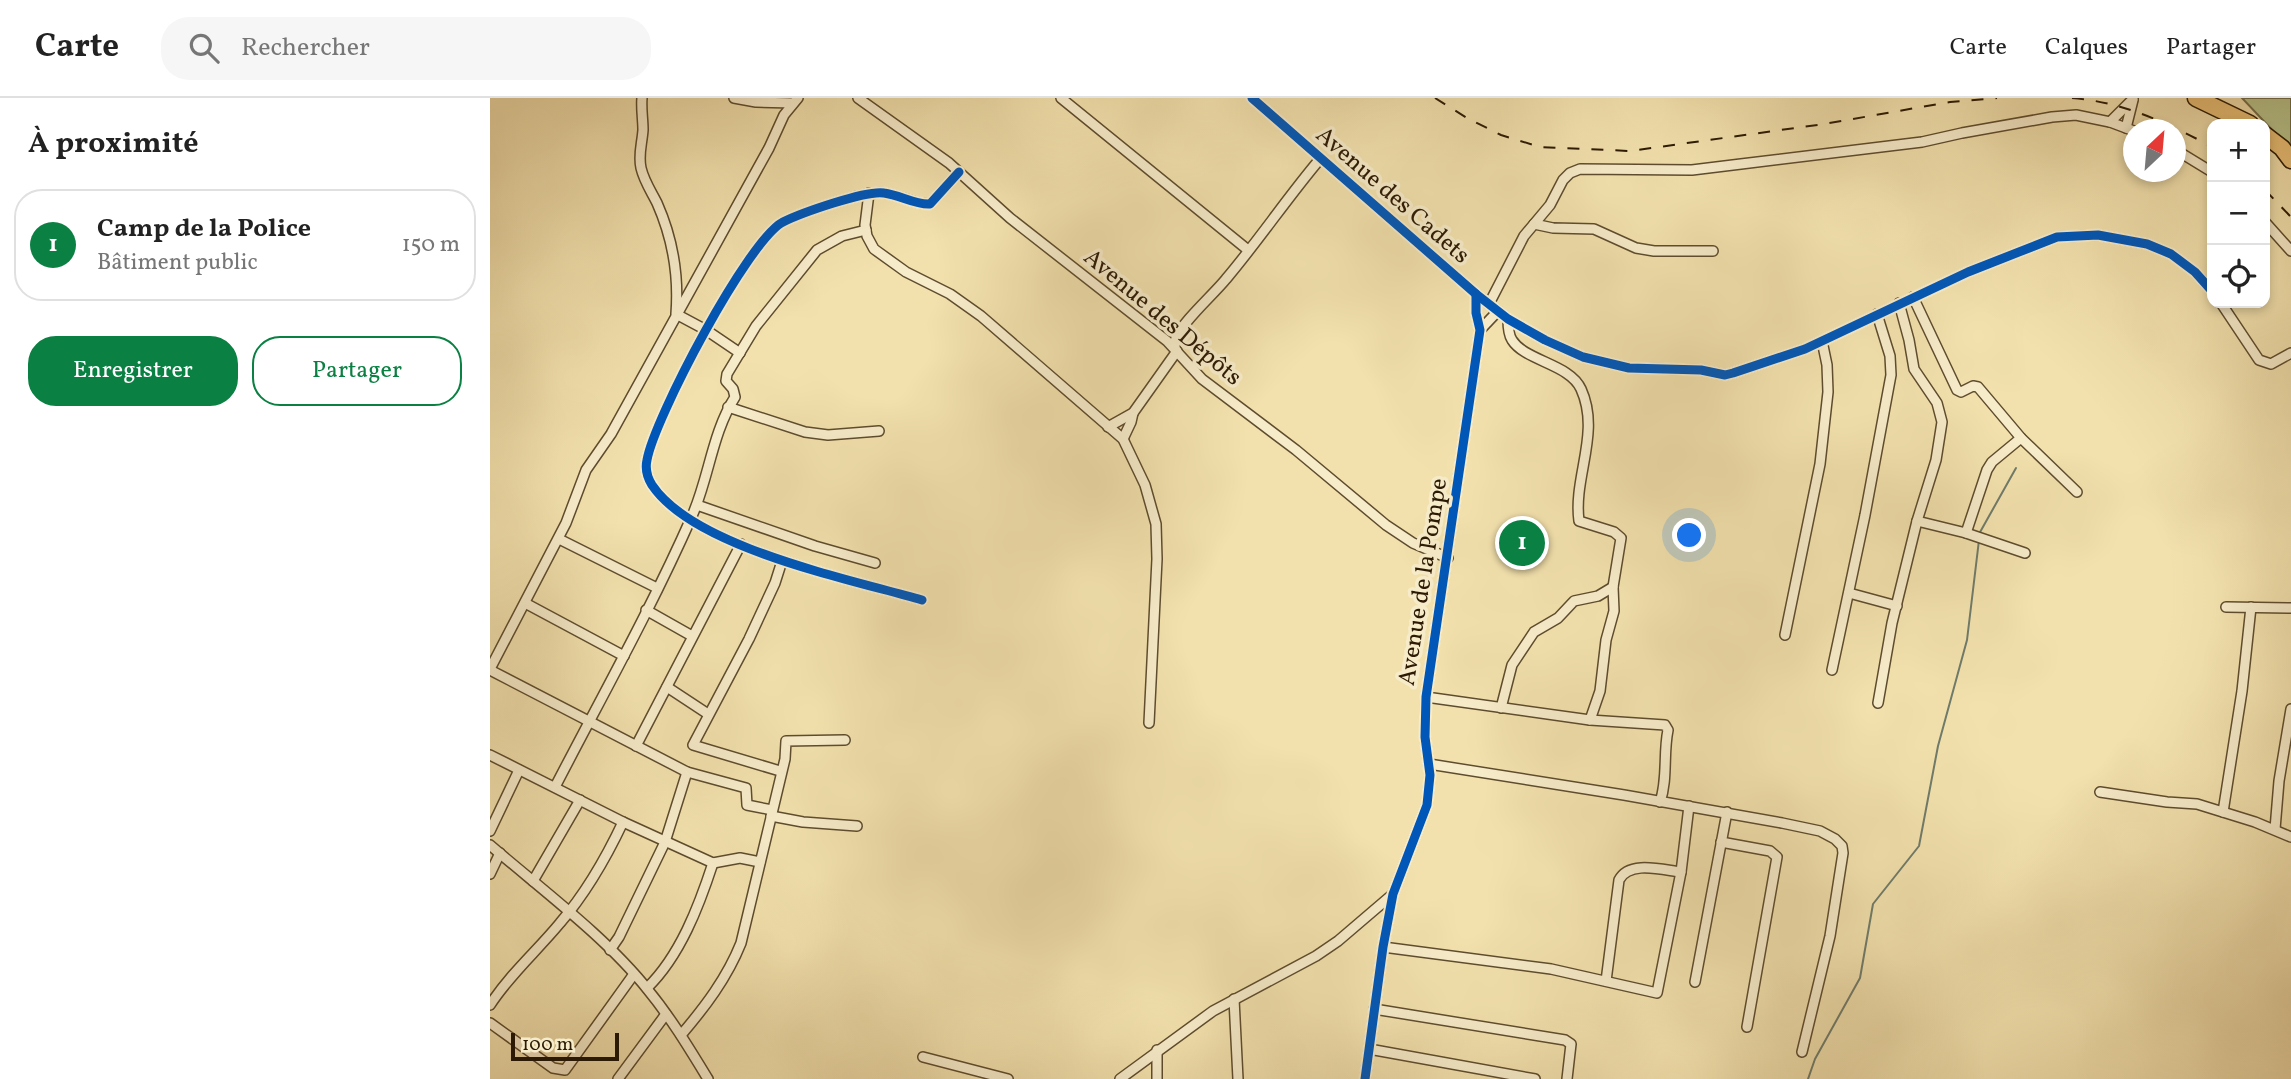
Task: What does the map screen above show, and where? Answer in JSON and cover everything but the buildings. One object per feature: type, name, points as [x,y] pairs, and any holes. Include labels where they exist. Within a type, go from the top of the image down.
[{"type":"highway","points":[[2196,98],[2240,119]]},
{"type":"highway","points":[[2270,138],[2288,150]]},
{"type":"street","points":[[642,98],[640,167],[657,203],[674,253],[678,273],[676,314]]},
{"type":"street","points":[[734,98],[756,102],[796,100]]},
{"type":"street","name":"Avenue des Dépôts","points":[[858,98],[960,172],[1010,218],[1171,339],[1176,350],[1202,379],[1296,450],[1386,525],[1413,543],[1448,558]]},
{"type":"street","points":[[1061,98],[1248,250]]},
{"type":"street","name":"Avenue des Cadets","points":[[1252,98],[1498,312],[1566,351],[1614,366],[1725,374],[1788,356],[1899,303],[2049,239],[2075,234],[2098,235],[2147,244],[2171,254],[2207,286]]},
{"type":"street","points":[[2110,122],[2134,99]]},
{"type":"street","points":[[2131,119],[2134,99]]},
{"type":"street","points":[[796,100],[783,115],[769,148],[611,434],[586,470],[559,538],[490,669],[687,772],[746,788],[746,804],[803,822],[857,826]]},
{"type":"street","points":[[1489,304],[1516,248],[1550,205],[1563,180],[1580,169],[1692,170],[1922,142],[2076,115],[2123,127]]},
{"type":"street","points":[[2186,157],[2207,169]]},
{"type":"street","points":[[1171,339],[1267,228],[1281,205],[1320,159]]},
{"type":"street","points":[[922,600],[782,561],[690,520],[677,512],[653,487],[646,474],[646,467],[650,448],[669,401],[706,330],[750,260],[775,227],[797,216],[869,193],[886,193],[927,205],[932,203],[960,172]]},
{"type":"street","points":[[869,193],[866,230],[869,243],[874,249],[906,272],[950,294],[981,316],[1123,439],[1145,485],[1156,524],[1157,559],[1149,723]]},
{"type":"street","points":[[1534,224],[1553,228],[1594,229],[1645,250],[1713,251]]},
{"type":"street","points":[[2270,228],[2291,251]]},
{"type":"street","points":[[555,787],[624,656],[690,520],[735,393],[726,377],[756,326],[817,250],[842,236],[866,230]]},
{"type":"street","name":"Avenue de la Pompe","points":[[1365,1079],[1382,947],[1393,894],[1427,805],[1429,765],[1425,737],[1426,697],[1480,330],[1476,294]]},
{"type":"street","points":[[1913,297],[1957,390],[1961,392],[1973,386],[1978,387],[2021,438],[2077,492]]},
{"type":"street","points":[[1878,703],[1917,521],[1936,460],[1941,422],[1937,403],[1914,369],[1899,303]]},
{"type":"street","points":[[2224,308],[2259,360],[2271,365],[2291,353]]},
{"type":"street","points":[[1480,330],[1498,312]]},
{"type":"street","points":[[676,314],[740,353]]},
{"type":"street","points":[[1832,670],[1891,375],[1890,356],[1877,314]]},
{"type":"street","points":[[1508,319],[1511,340],[1562,371],[1581,387],[1589,433],[1581,477],[1579,519],[1581,523],[1614,532],[1621,538],[1613,587],[1614,611],[1606,640],[1600,691],[1590,720]]},
{"type":"street","points":[[1784,635],[1820,464],[1828,392],[1827,365],[1822,341]]},
{"type":"street","points":[[1123,439],[1133,413],[1176,350]]},
{"type":"street","points":[[728,407],[805,432],[828,435],[879,431]]},
{"type":"street","points":[[1108,427],[1133,413]]},
{"type":"street","points":[[1966,533],[1987,470],[1992,462],[2021,438]]},
{"type":"street","points":[[696,505],[815,547],[875,563]]},
{"type":"street","points":[[1917,521],[1966,533],[2025,553]]},
{"type":"street","points":[[559,538],[657,588]]},
{"type":"street","points":[[636,746],[741,544]]},
{"type":"street","points":[[780,771],[743,758],[695,747],[693,742],[749,639],[775,583],[782,561]]},
{"type":"street","points":[[1501,708],[1512,665],[1534,632],[1558,618],[1574,601],[1598,596],[1613,587]]},
{"type":"street","points":[[1849,593],[1897,606]]},
{"type":"street","points":[[524,603],[624,656]]},
{"type":"street","points":[[2226,607],[2291,608]]},
{"type":"street","points":[[2223,811],[2239,712],[2251,607]]},
{"type":"street","points":[[646,610],[692,636]]},
{"type":"street","points":[[667,687],[708,714]]},
{"type":"street","points":[[1426,697],[1590,720],[1665,725],[1668,730],[1664,753],[1665,786],[1660,802]]},
{"type":"street","points":[[2275,829],[2279,781],[2291,709]]},
{"type":"street","points":[[681,1035],[703,1009],[734,960],[746,928],[788,739],[845,740]]},
{"type":"street","points":[[490,755],[713,863],[740,858],[760,862]]},
{"type":"street","points":[[1429,765],[1727,812],[1820,831],[1835,839],[1842,846],[1843,853],[1834,916],[1802,1052]]},
{"type":"street","points":[[490,831],[519,770]]},
{"type":"street","points":[[610,950],[619,937],[665,842],[687,772]]},
{"type":"street","points":[[2100,792],[2197,804],[2275,829],[2291,837]]},
{"type":"street","points":[[533,881],[580,800]]},
{"type":"street","points":[[1382,947],[1517,963],[1658,992],[1681,872],[1689,806]]},
{"type":"street","points":[[1695,982],[1727,812]]},
{"type":"street","points":[[490,1005],[516,970],[569,913],[601,865],[624,822]]},
{"type":"street","points":[[1721,842],[1770,851],[1777,857],[1747,1027]]},
{"type":"street","points":[[490,845],[610,950],[648,988],[708,1079]]},
{"type":"street","points":[[490,874],[500,853]]},
{"type":"street","points":[[648,988],[672,956],[699,901],[713,863]]},
{"type":"street","points":[[1606,981],[1619,880],[1623,873],[1628,869],[1681,872]]},
{"type":"street","points":[[1120,1079],[1213,1011],[1316,956],[1338,941],[1393,894]]},
{"type":"street","points":[[490,1023],[553,1068],[562,1071],[568,1067],[634,974]]},
{"type":"street","points":[[1234,999],[1238,1079]]},
{"type":"street","points":[[1374,1009],[1565,1040],[1571,1044],[1567,1079]]},
{"type":"street","points":[[618,1079],[666,1014]]},
{"type":"street","points":[[1368,1049],[1535,1079]]},
{"type":"street","points":[[1157,1050],[1157,1079]]},
{"type":"street","points":[[923,1057],[1008,1079]]},
{"type":"green space","points":[[2242,98],[2291,98],[2291,150],[2270,128],[2270,119],[2262,119]]},
{"type":"waterway","points":[[1979,534],[2016,468]]},
{"type":"waterway","points":[[1808,1079],[1815,1059],[1860,978],[1873,904],[1919,846],[1938,746],[1967,640],[1979,540]]},
{"type":"railway","points":[[1435,98],[1501,135],[1540,147],[1630,151],[1824,124],[1950,102],[1997,98]]},
{"type":"railway","points":[[2072,98],[2109,104],[2145,115],[2207,144]]},
{"type":"railway","points":[[2270,195],[2291,217]]},
{"type":"cycle path","points":[[1252,98],[1508,319],[1583,357],[1629,368],[1701,370],[1725,375],[1733,373],[1805,349],[1968,272],[2057,237],[2098,235],[2147,244],[2171,254],[2195,272],[2207,285]]},
{"type":"cycle path","points":[[922,600],[776,558],[737,544],[702,527],[673,507],[652,485],[646,463],[666,408],[704,332],[726,294],[767,236],[792,218],[863,195],[884,193],[930,204],[959,172]]},
{"type":"cycle path","points":[[1365,1079],[1393,894],[1427,805],[1430,775],[1425,737],[1426,697],[1480,330],[1476,294]]},
{"type":"place","name":"Camp de la Police","points":[[1522,543]]}]
